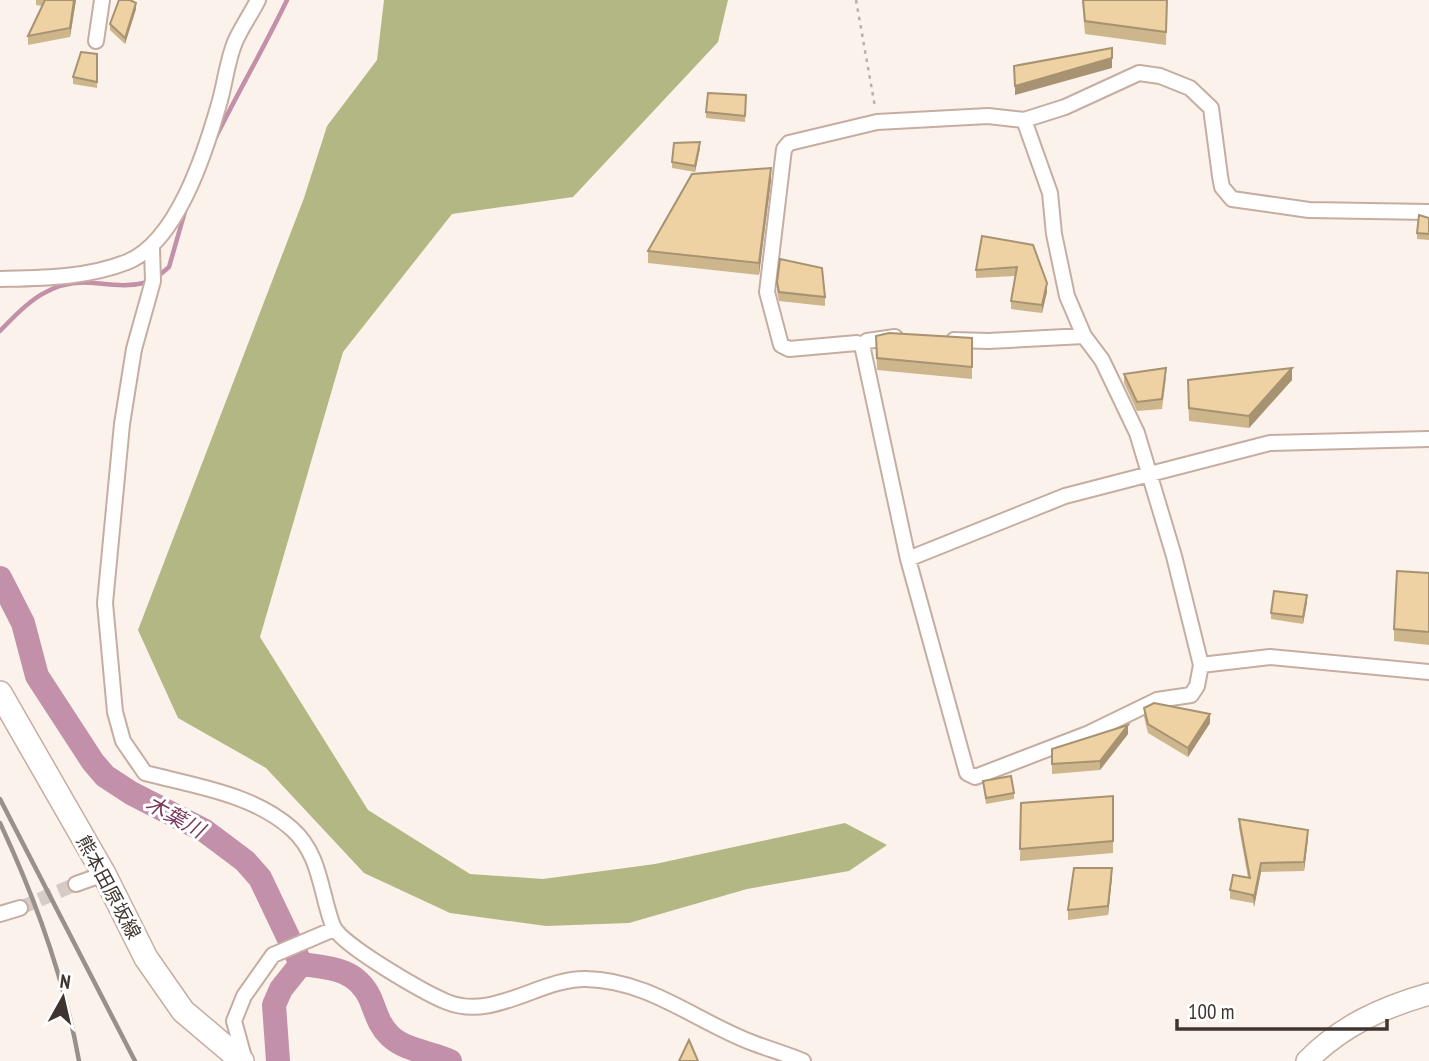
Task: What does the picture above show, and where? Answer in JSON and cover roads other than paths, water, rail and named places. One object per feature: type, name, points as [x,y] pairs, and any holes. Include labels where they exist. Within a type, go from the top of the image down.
[{"type":"main road","name":"熊本田原坂線","points":[[0,693],[104,874],[146,957],[183,1011],[244,1061]]},
{"type":"street","points":[[96,41],[102,0]]},
{"type":"street","points":[[0,279],[66,277],[127,262],[152,248],[170,223],[195,173],[219,105],[234,43],[258,0]]},
{"type":"street","points":[[862,345],[856,343],[789,349],[781,345],[767,292],[785,149],[789,143],[877,122],[988,116],[1024,120],[1065,107],[1139,73],[1160,76],[1190,88],[1211,108],[1222,187],[1233,199],[1309,210],[1429,212]]},
{"type":"street","points":[[862,345],[908,559],[967,773],[975,777],[1087,734],[1157,700],[1191,695],[1197,686],[1201,665],[1151,475],[1137,433],[1102,360],[1084,336],[1066,296],[1054,234],[1050,193],[1024,120]]},
{"type":"street","points":[[152,248],[153,281],[134,349],[106,568],[105,603],[115,712],[123,741],[145,773],[235,796],[272,814],[295,831],[317,865],[334,929],[364,954],[450,1003],[475,1007],[584,978],[627,984],[665,999],[754,1043],[803,1061]]},
{"type":"street","points":[[862,345],[867,341],[888,336],[913,338]]},
{"type":"street","points":[[938,339],[988,341],[1084,336]]},
{"type":"street","points":[[908,559],[1002,524],[1065,496],[1270,443],[1429,439]]},
{"type":"street","points":[[1201,665],[1270,657],[1429,672]]},
{"type":"street","points":[[76,884],[104,874]]},
{"type":"street","points":[[0,914],[20,908]]},
{"type":"street","points":[[244,1061],[234,1021],[244,996],[273,954],[334,929]]},
{"type":"street","points":[[1307,1061],[1352,1024],[1391,1005],[1429,994]]},
{"type":"waterway","points":[[215,139],[287,0]]},
{"type":"waterway","points":[[156,278],[169,267],[186,208]]},
{"type":"waterway","points":[[0,331],[30,302],[65,284],[79,282],[128,285],[149,282]]},
{"type":"waterway","name":"木葉川","points":[[0,578],[23,623],[37,676],[105,776],[131,793],[205,831],[245,861],[260,878],[301,964],[281,989],[274,1005],[278,1061]]},
{"type":"waterway","points":[[301,964],[350,975],[364,988],[380,1022],[390,1036],[411,1048],[450,1061]]},
{"type":"tunnel","points":[[20,908],[76,884]]},
{"type":"railway","points":[[0,799],[135,1061]]},
{"type":"railway","points":[[0,823],[25,881],[57,969],[79,1061]]}]
